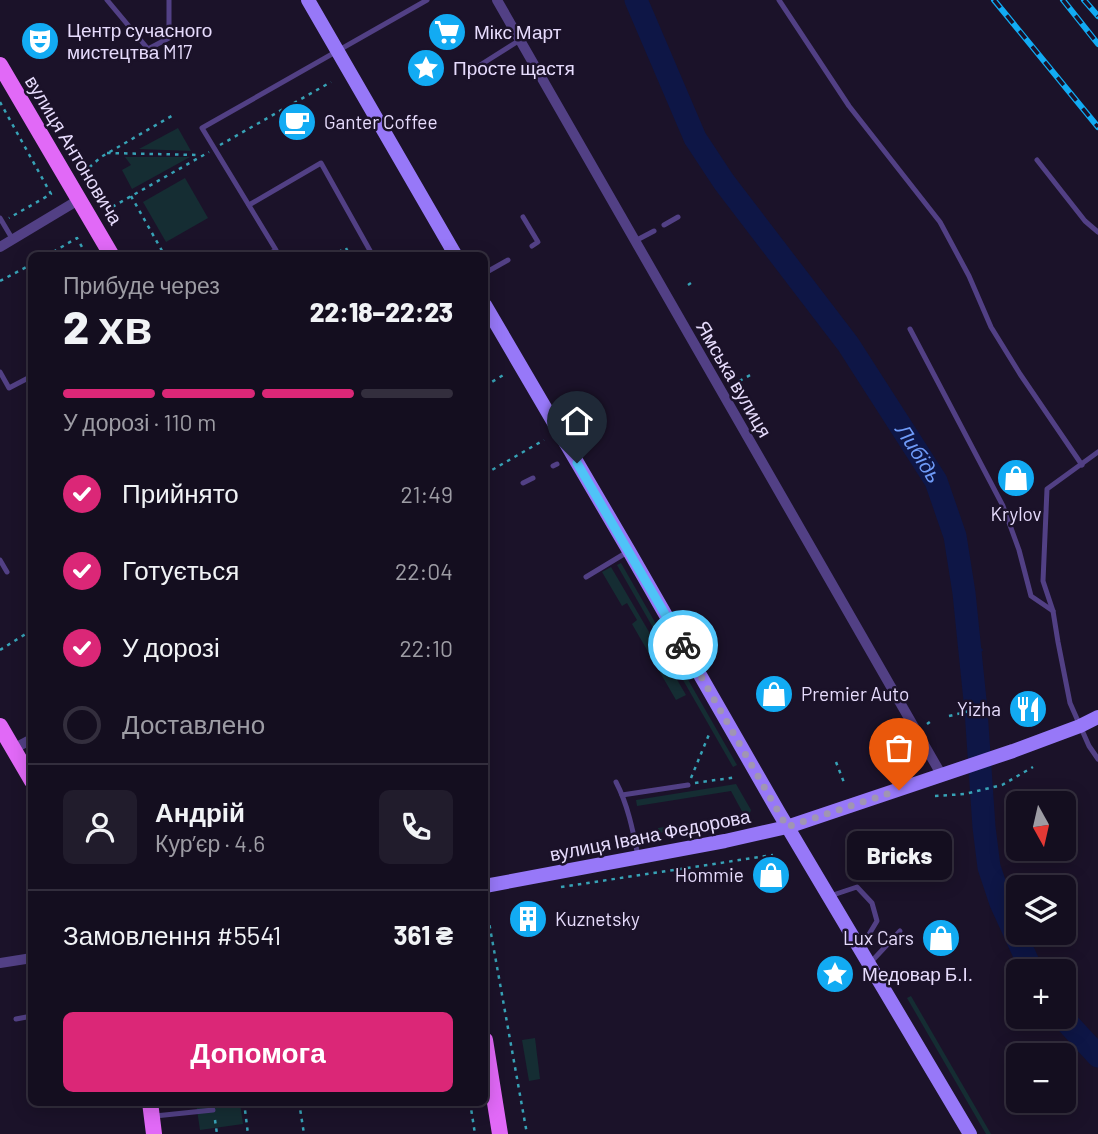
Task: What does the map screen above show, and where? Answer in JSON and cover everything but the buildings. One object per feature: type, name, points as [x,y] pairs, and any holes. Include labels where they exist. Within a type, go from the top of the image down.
[{"type":"main road","points":[[307,0],[454,252]]},
{"type":"main road","name":"вулиця Антоновича","points":[[0,65],[110,252]]},
{"type":"main road","points":[[488,312],[787,827],[970,1134]]},
{"type":"main road","name":"вулиця Івана Федорова","points":[[488,885],[787,827],[1013,751],[1098,717]]},
{"type":"main road","points":[[0,726],[28,774]]},
{"type":"main road","points":[[488,1059],[500,1134]]},
{"type":"main road","points":[[151,1109],[154,1134]]},
{"type":"street","name":"Ямська вулиця","points":[[497,0],[941,774]]},
{"type":"street","points":[[0,247],[79,199]]},
{"type":"street","points":[[13,749],[28,741]]},
{"type":"street","points":[[0,963],[28,959]]},
{"type":"lane","points":[[107,0],[148,49],[169,38],[169,0]]},
{"type":"lane","points":[[273,252],[276,250],[202,128],[427,0]]},
{"type":"lane","points":[[779,0],[849,106],[940,222],[969,276],[991,327],[1082,464]]},
{"type":"lane","points":[[466,74],[520,40]]},
{"type":"lane","points":[[1037,160],[1085,221],[1098,232]]},
{"type":"lane","points":[[249,205],[321,163],[371,252]]},
{"type":"lane","points":[[523,217],[538,242],[532,246]]},
{"type":"lane","points":[[664,225],[678,217]]},
{"type":"lane","points":[[1,220],[13,240]]},
{"type":"lane","points":[[635,241],[654,231]]},
{"type":"lane","points":[[488,271],[508,260]]},
{"type":"lane","points":[[910,329],[1003,506],[1019,550],[1031,596],[1053,611]]},
{"type":"lane","points":[[0,372],[9,388],[28,378]]},
{"type":"lane","points":[[1098,452],[1047,489],[1044,581],[1053,611],[1070,703],[1088,746],[1098,759]]},
{"type":"lane","points":[[523,483],[533,478]]},
{"type":"lane","points":[[586,576],[629,551]]},
{"type":"lane","points":[[0,560],[7,572]]},
{"type":"lane","points":[[616,782],[638,856]]},
{"type":"lane","points":[[622,795],[688,785]]},
{"type":"lane","points":[[829,896],[857,887],[872,903],[877,921],[861,949]]},
{"type":"lane","points":[[869,963],[900,932]]},
{"type":"lane","points":[[16,1019],[28,1017]]},
{"type":"lane","points":[[151,1109],[214,1110]]},
{"type":"path","points":[[0,102],[51,194],[1,220]]},
{"type":"path","points":[[83,173],[107,153],[174,114]]},
{"type":"path","points":[[107,153],[202,156]]},
{"type":"path","points":[[131,196],[163,252]]},
{"type":"path","points":[[53,252],[77,238],[85,252]]},
{"type":"path","points":[[276,250],[286,252]]},
{"type":"path","points":[[0,281],[28,266]]},
{"type":"path","points":[[732,385],[754,373]]},
{"type":"path","points":[[488,384],[505,374]]},
{"type":"path","points":[[488,472],[544,440]]},
{"type":"path","points":[[0,650],[28,632]]},
{"type":"path","points":[[949,716],[974,710]]},
{"type":"path","points":[[688,785],[710,732]]},
{"type":"path","points":[[836,762],[845,785]]},
{"type":"path","points":[[935,796],[965,794],[1002,785],[1033,767]]},
{"type":"path","points":[[688,785],[737,777]]},
{"type":"path","points":[[554,888],[773,855]]},
{"type":"path","points":[[488,915],[527,1134]]},
{"type":"path","points":[[244,1106],[248,1134]]},
{"type":"path","points":[[300,1106],[304,1134]]},
{"type":"path","points":[[471,1106],[475,1134]]},
{"type":"green space","points":[[178,128],[191,151],[139,149]]},
{"type":"green space","points":[[125,157],[190,157],[132,189],[122,170],[131,165]]},
{"type":"green space","points":[[185,178],[208,218],[166,242],[143,202]]},
{"type":"green space","points":[[621,563],[737,765],[733,767],[617,565]]},
{"type":"green space","points":[[611,567],[686,695],[676,700],[632,624],[637,620],[627,603],[622,606],[602,572]]},
{"type":"green space","points":[[736,784],[751,810],[748,818],[658,833],[658,828],[744,815],[731,791],[637,806],[636,800]]},
{"type":"green space","points":[[911,996],[991,1134],[986,1134],[907,998]]},
{"type":"green space","points":[[535,1038],[540,1079],[529,1081],[522,1040]]},
{"type":"green space","points":[[196,1106],[240,1106],[243,1124],[200,1130]]},
{"type":"waterway","name":"Либідь","points":[[636,0],[695,138],[724,182],[848,344],[936,481],[955,536],[964,593],[989,867],[1001,903],[1027,959]]},
{"type":"waterway","points":[[971,656],[981,650]]},
{"type":"waterway","name":"Либідь","points":[[1073,1029],[1098,1056]]},
{"type":"railway","points":[[994,0],[1098,127]]},
{"type":"railway","points":[[1063,0],[1098,44]]},
{"type":"railway","points":[[1084,0],[1098,16]]},
{"type":"way so far","points":[[683,645],[787,827],[899,790]]},
{"type":"place","name":"Мікс Март","points":[[447,32]]},
{"type":"place","name":"Центр сучасного мистецтва M17","points":[[40,41]]},
{"type":"place","name":"Просте щастя","points":[[426,68]]},
{"type":"place","name":"Ganter Coffee","points":[[297,122]]},
{"type":"place","name":"Krylov","points":[[1016,478]]},
{"type":"place","name":"Premier Auto","points":[[774,694]]},
{"type":"place","name":"Yizha","points":[[1028,709]]},
{"type":"place","name":"Bricks","points":[[899,790]]},
{"type":"place","name":"Hommie","points":[[771,875]]},
{"type":"place","name":"Kuznetsky","points":[[528,919]]},
{"type":"place","name":"Lux Cars","points":[[941,938]]},
{"type":"place","name":"Медовар Б.І.","points":[[835,974]]},
{"type":"route","points":[[577,463],[683,645]]}]
